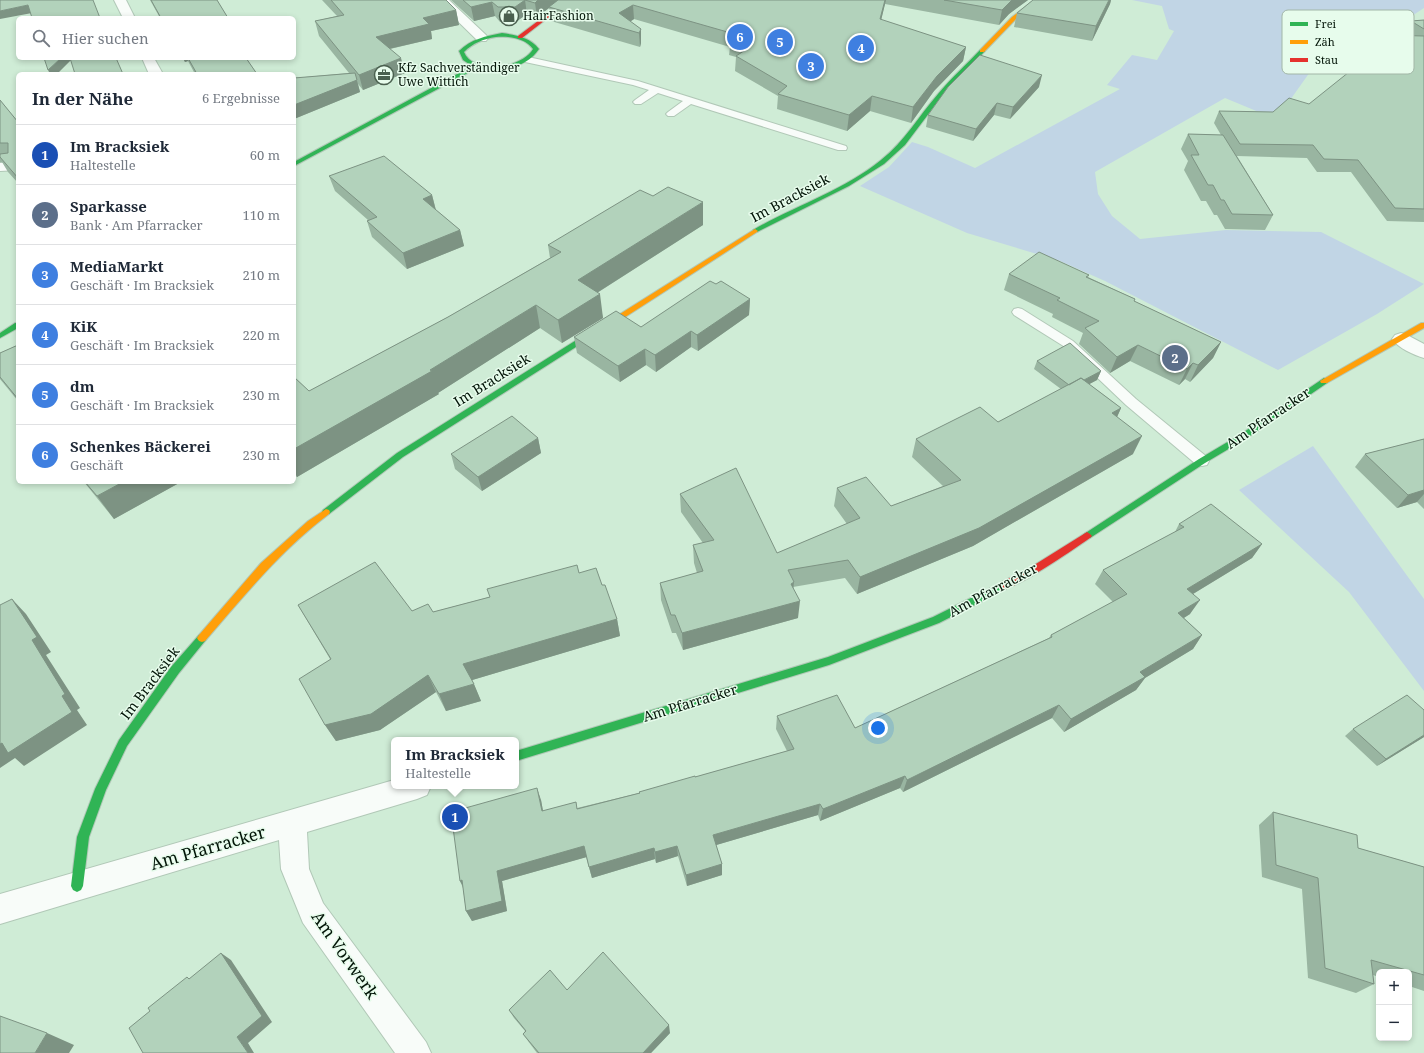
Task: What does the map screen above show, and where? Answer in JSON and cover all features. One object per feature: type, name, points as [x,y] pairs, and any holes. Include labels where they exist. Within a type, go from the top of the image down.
[{"type":"street","points":[[120,0],[128,16]]},
{"type":"street","points":[[442,0],[482,38]]},
{"type":"street","points":[[520,37],[569,0]]},
{"type":"street","name":"Im Bracksiek","points":[[77,886],[82,838],[100,789],[123,743],[175,670],[264,566],[311,523],[400,455],[773,220],[826,194],[878,165],[897,150],[913,132],[940,94],[1020,12],[1038,0]]},
{"type":"street","points":[[502,35],[520,37],[534,44],[536,49],[534,55],[528,60],[498,68],[476,66],[462,58],[461,52],[468,44],[482,38],[502,35]]},
{"type":"street","points":[[149,60],[155,72]]},
{"type":"street","points":[[296,163],[476,66]]},
{"type":"street","points":[[0,167],[16,166]]},
{"type":"street","name":"Am Pfarracker","points":[[519,755],[829,661],[936,620],[1034,570],[1202,461],[1244,436],[1319,384],[1424,325]]},
{"type":"street","points":[[0,336],[16,326]]},
{"type":"street","points":[[1401,339],[1424,352]]},
{"type":"street","name":"Am Pfarracker","points":[[0,909],[407,789]]},
{"type":"street","name":"Am Vorwerk","points":[[292,824],[295,869],[313,913],[415,1053]]},
{"type":"lane","points":[[528,60],[635,83],[842,148]]},
{"type":"lane","points":[[638,102],[656,90]]},
{"type":"lane","points":[[671,114],[690,100]]},
{"type":"lane","points":[[1018,312],[1069,344],[1131,402],[1202,461]]},
{"type":"shaded area","points":[[1132,0],[1424,0],[1424,8],[1414,15],[1414,10],[1282,10],[1282,74],[1309,74],[1283,110],[1273,118],[1225,98],[1095,172],[1098,194],[1112,216],[1140,239],[1226,230],[1321,232],[1424,284],[1377,314],[1278,370],[1105,281],[1060,261],[967,233],[860,186],[889,167],[912,142],[928,147],[975,168],[1120,89],[1107,85],[1132,55],[1157,60],[1174,31],[1169,29],[1162,6]]},
{"type":"shaded area","points":[[1313,446],[1424,599],[1424,691],[1349,592],[1239,490]]},
{"type":"building","points":[[0,0],[93,0],[99,16],[31,16],[28,5],[0,11]]},
{"type":"building","points":[[151,0],[217,0],[227,16],[160,16]]},
{"type":"building","points":[[331,0],[446,0],[456,10],[423,18],[429,24],[376,37],[401,58],[359,75],[315,21],[344,15]]},
{"type":"building","points":[[463,0],[525,0],[515,7],[498,7],[492,2],[471,7]]},
{"type":"building","points":[[525,0],[538,0],[535,3]]},
{"type":"building","points":[[558,0],[885,0],[880,19],[966,47],[937,76],[913,107],[872,96],[849,115],[778,94],[787,86],[736,56],[750,47],[730,41],[738,35],[633,5],[619,13],[641,29],[639,33],[549,7]]},
{"type":"building","points":[[944,0],[1012,0],[1002,10]]},
{"type":"building","points":[[1033,0],[1109,0],[1096,26],[1017,13]]},
{"type":"building","points":[[1424,20],[1424,29],[1414,23],[1414,21]]},
{"type":"building","points":[[1414,36],[1424,36],[1424,209],[1395,208],[1358,160],[1324,159],[1313,145],[1240,144],[1219,111],[1273,112],[1289,98],[1309,104],[1346,74],[1414,74]]},
{"type":"building","points":[[980,55],[1042,75],[1013,107],[997,103],[976,129],[928,115],[948,87]]},
{"type":"building","points":[[45,60],[59,60],[48,70]]},
{"type":"building","points":[[71,60],[117,60],[122,72],[74,72]]},
{"type":"building","points":[[189,60],[247,60],[256,72],[196,72]]},
{"type":"building","points":[[355,73],[357,80],[296,104],[296,78]]},
{"type":"building","points":[[0,100],[16,120],[16,176],[0,157],[0,154],[8,153],[8,143],[0,143]]},
{"type":"building","points":[[1188,134],[1223,135],[1273,215],[1232,214],[1224,200],[1221,200],[1213,185],[1208,185],[1191,155],[1199,155]]},
{"type":"building","points":[[384,156],[432,195],[423,199],[460,230],[403,253],[367,221],[377,217],[329,176]]},
{"type":"building","points":[[668,187],[703,202],[578,280],[600,294],[558,320],[536,305],[430,370],[432,371],[296,448],[296,379],[309,391],[448,317],[561,252],[548,245],[640,190],[653,196]]},
{"type":"building","points":[[1039,252],[1089,275],[1086,277],[1135,299],[1134,301],[1221,342],[1198,365],[1193,363],[1187,369],[1138,345],[1117,357],[1085,328],[1099,321],[1057,300],[1060,298],[1009,274]]},
{"type":"building","points":[[710,281],[716,284],[721,281],[750,299],[697,335],[691,331],[655,355],[645,349],[618,366],[574,337],[616,311],[641,327]]},
{"type":"building","points":[[1070,343],[1101,371],[1084,380],[1081,378],[1069,385],[1037,361]]},
{"type":"building","points":[[16,346],[16,397],[0,377],[0,353]]},
{"type":"building","points":[[1081,378],[1121,408],[1112,413],[1142,436],[979,528],[860,577],[848,560],[788,570],[794,582],[791,584],[800,601],[682,633],[675,615],[671,615],[660,583],[703,571],[693,545],[714,540],[680,494],[736,468],[777,553],[860,518],[837,488],[866,477],[891,506],[961,480],[916,439],[980,407],[998,422]]},
{"type":"building","points":[[512,416],[538,438],[478,477],[451,454]]},
{"type":"building","points":[[1424,439],[1424,490],[1408,495],[1365,454]]},
{"type":"building","points":[[87,484],[119,484],[97,496]]},
{"type":"building","points":[[1211,504],[1262,544],[1187,589],[1200,600],[1178,613],[1202,635],[1140,672],[1145,677],[1071,719],[1059,705],[907,780],[905,776],[823,809],[820,804],[713,835],[722,864],[686,875],[677,846],[655,852],[654,848],[589,867],[584,846],[497,871],[502,901],[466,911],[462,880],[460,881],[451,812],[537,788],[542,811],[576,802],[577,809],[640,793],[639,792],[794,749],[777,716],[837,695],[855,728],[1052,637],[1051,635],[1127,594],[1103,570],[1184,527],[1179,524]]},
{"type":"building","points":[[375,562],[412,611],[428,604],[433,612],[490,597],[487,589],[577,565],[579,573],[596,568],[602,585],[605,585],[617,619],[463,664],[474,684],[439,694],[428,675],[371,714],[325,725],[299,679],[331,659],[298,605]]},
{"type":"building","points":[[12,599],[37,637],[32,640],[65,694],[62,696],[72,712],[8,753],[2,743],[0,744],[0,605]]},
{"type":"building","points":[[1407,695],[1424,710],[1424,735],[1386,759],[1353,729]]},
{"type":"building","points":[[1273,812],[1357,835],[1358,848],[1424,867],[1424,975],[1412,972],[1412,969],[1403,969],[1371,960],[1374,984],[1325,968],[1318,878],[1276,865]]},
{"type":"building","points":[[603,952],[669,1025],[643,1053],[539,1053],[523,1034],[526,1031],[509,1010],[550,970],[567,990]]},
{"type":"building","points":[[221,953],[262,1016],[237,1037],[248,1053],[143,1053],[129,1028],[150,1011],[148,1008],[187,977],[189,979]]},
{"type":"building","points":[[0,1016],[47,1033],[35,1053],[0,1053]]},
{"type":"traffic: fast","points":[[502,35],[526,40],[536,49],[532,55],[525,60],[507,67],[487,68],[478,66],[469,63],[463,57],[461,52],[475,41],[502,35]]},
{"type":"traffic: fast","points":[[755,231],[772,221],[847,185],[882,163],[903,144],[940,95],[982,51]]},
{"type":"traffic: fast","points":[[296,163],[476,66]]},
{"type":"traffic: fast","points":[[326,512],[400,455],[616,319]]},
{"type":"traffic: fast","points":[[0,336],[16,326]]},
{"type":"traffic: fast","points":[[1087,536],[1202,461],[1244,436],[1324,381]]},
{"type":"traffic: fast","points":[[519,755],[829,661],[936,620],[1003,586]]},
{"type":"traffic: fast","points":[[77,886],[83,837],[101,789],[123,743],[175,670],[202,638]]},
{"type":"traffic: slow","points":[[982,51],[1014,18],[1038,0]]},
{"type":"traffic: slow","points":[[616,319],[755,231]]},
{"type":"traffic: slow","points":[[1324,381],[1424,325]]},
{"type":"traffic: slow","points":[[202,638],[264,566],[311,523],[326,512]]},
{"type":"traffic: jam","points":[[520,37],[569,0]]},
{"type":"traffic: jam","points":[[1003,586],[1034,570],[1087,536]]},
{"type":"place","name":"HairFashion","points":[[509,16]]},
{"type":"place","name":"Schenkes Bäckerei","points":[[740,37]]},
{"type":"place","name":"dm","points":[[780,42]]},
{"type":"place","name":"KiK","points":[[861,48]]},
{"type":"place","name":"MediaMarkt","points":[[811,66]]},
{"type":"place","name":"Kfz Sachverständiger Uwe Wittich","points":[[384,75]]},
{"type":"place","name":"Sparkasse","points":[[1175,358]]},
{"type":"place","name":"Im Bracksiek","points":[[455,817]]}]
